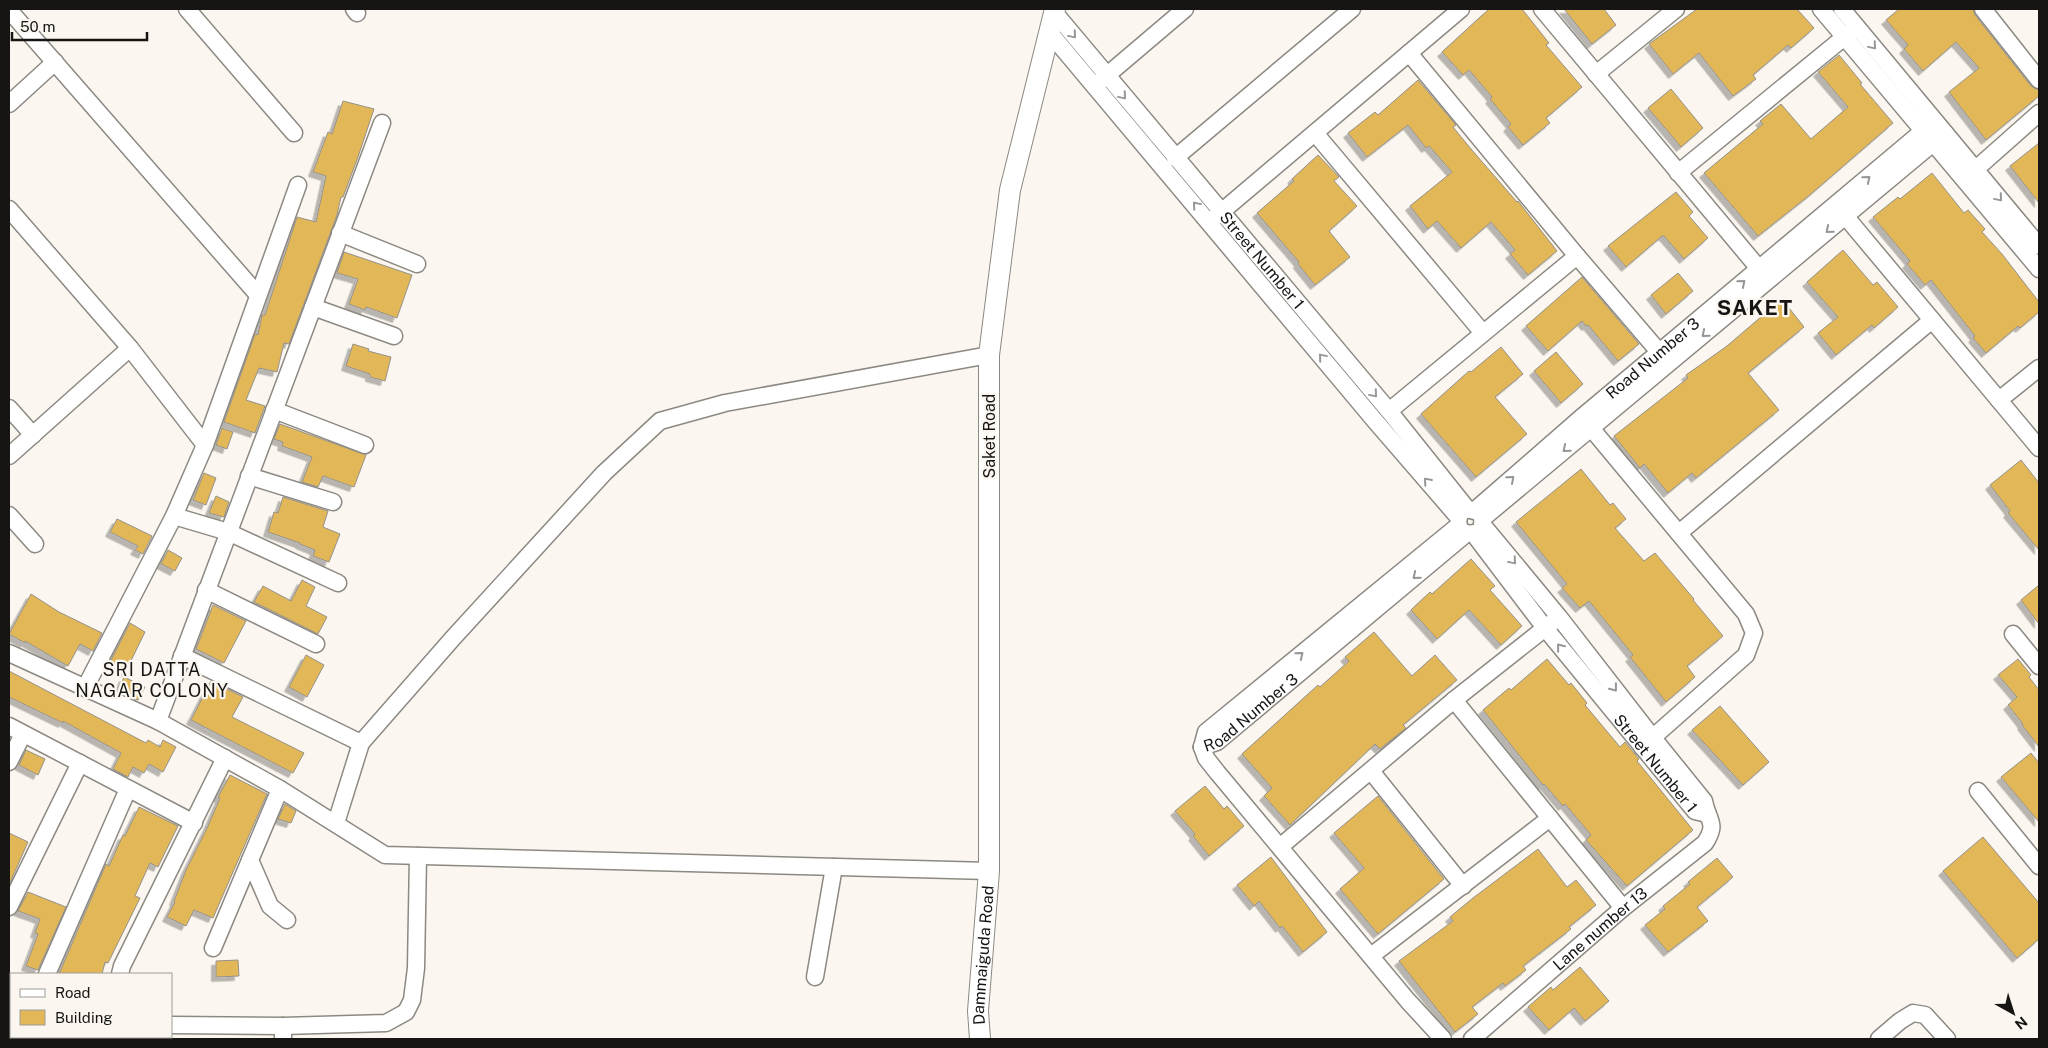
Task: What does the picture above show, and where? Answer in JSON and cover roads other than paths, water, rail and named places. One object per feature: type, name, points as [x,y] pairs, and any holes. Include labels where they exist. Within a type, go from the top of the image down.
[{"type":"street","points":[[187,9],[294,133]]},
{"type":"street","points":[[1101,80],[1185,9]]},
{"type":"street","points":[[1175,158],[1352,9]]},
{"type":"street","points":[[1216,217],[1461,9]]},
{"type":"street","points":[[1542,9],[1764,275]]},
{"type":"street","points":[[1596,74],[1676,9]]},
{"type":"street","points":[[1821,9],[1851,32],[1970,174],[2039,246]]},
{"type":"street","points":[[1842,9],[1851,32]]},
{"type":"street","points":[[1983,9],[2039,80]]},
{"type":"street","points":[[9,10],[258,295]]},
{"type":"street","name":"Street Number 1","points":[[1054,10],[1101,80],[1216,217],[1389,411],[1545,628],[1647,743],[1704,801],[1706,814]]},
{"type":"street","name":"Saket Road","points":[[989,871],[989,355],[1010,190],[1054,10]]},
{"type":"street","name":"Street Number 1","points":[[1049,32],[1101,80],[1175,158],[1216,217],[1376,422],[1559,617],[1647,743]]},
{"type":"street","points":[[1678,173],[1851,32]]},
{"type":"street","points":[[1409,53],[1664,358]]},
{"type":"street","points":[[9,104],[55,62]]},
{"type":"street","points":[[1970,174],[2039,113]]},
{"type":"street","points":[[158,721],[382,123]]},
{"type":"street","name":"Road Number 3","points":[[1764,275],[1846,217],[1934,132]]},
{"type":"street","name":"Road Number 3","points":[[1280,846],[1216,772],[1206,758],[1202,747],[1217,742],[1470,522],[1934,132]]},
{"type":"street","points":[[1315,133],[1483,334]]},
{"type":"street","points":[[1970,174],[2039,269]]},
{"type":"street","points":[[85,688],[174,516],[205,445],[298,185]]},
{"type":"street","points":[[9,209],[130,348],[205,445]]},
{"type":"street","points":[[1846,217],[2039,448]]},
{"type":"street","points":[[340,233],[417,264]]},
{"type":"street","points":[[1389,411],[1577,256]]},
{"type":"street","points":[[313,306],[394,336]]},
{"type":"street","points":[[1679,533],[1932,320]]},
{"type":"street","points":[[9,456],[130,348]]},
{"type":"street","points":[[336,823],[361,743],[453,638],[604,473],[660,421],[725,403],[989,355]]},
{"type":"street","name":"Road Number 3","points":[[1470,522],[1592,428],[1664,358]]},
{"type":"street","points":[[1999,400],[2039,368]]},
{"type":"street","points":[[9,408],[33,435]]},
{"type":"street","points":[[274,410],[365,446]]},
{"type":"street","points":[[1592,428],[1746,614],[1754,633],[1746,655],[1647,743]]},
{"type":"street","points":[[249,476],[333,502]]},
{"type":"street","points":[[9,515],[35,544]]},
{"type":"street","points":[[174,516],[228,532],[338,583]]},
{"type":"street","points":[[206,590],[316,644]]},
{"type":"street","points":[[1443,1039],[1280,846],[1454,700],[1559,617]]},
{"type":"street","points":[[2013,634],[2039,666]]},
{"type":"street","points":[[9,653],[158,721],[280,788],[385,854],[989,871]]},
{"type":"street","points":[[182,656],[361,743]]},
{"type":"street","points":[[1454,700],[1623,908]]},
{"type":"street","points":[[9,762],[16,730],[194,823]]},
{"type":"street","points":[[121,970],[226,758]]},
{"type":"street","points":[[9,906],[80,763]]},
{"type":"street","points":[[1371,771],[1463,886]]},
{"type":"street","points":[[213,948],[280,788]]},
{"type":"street","points":[[47,973],[128,789]]},
{"type":"street","points":[[1978,791],[2039,866]]},
{"type":"street","name":"Lane number 13","points":[[1472,1039],[1623,908],[1705,844],[1713,832],[1713,826],[1706,814]]},
{"type":"street","points":[[1371,956],[1550,818]]},
{"type":"street","points":[[172,1025],[283,1032],[386,1023],[406,1012],[412,1000],[416,968],[418,856]]},
{"type":"street","points":[[250,860],[270,906],[287,920]]},
{"type":"street","points":[[815,977],[834,867]]},
{"type":"street","name":"Dammaiguda Road","points":[[980,1039],[978,1011],[989,871]]},
{"type":"street","points":[[1879,1039],[1900,1021],[1913,1013],[1924,1016],[1946,1039]]},
{"type":"district","name":"SAKET","points":[[1755,307]]},
{"type":"district","name":"SRI DATTA NAGAR COLONY","points":[[152,680]]}]
